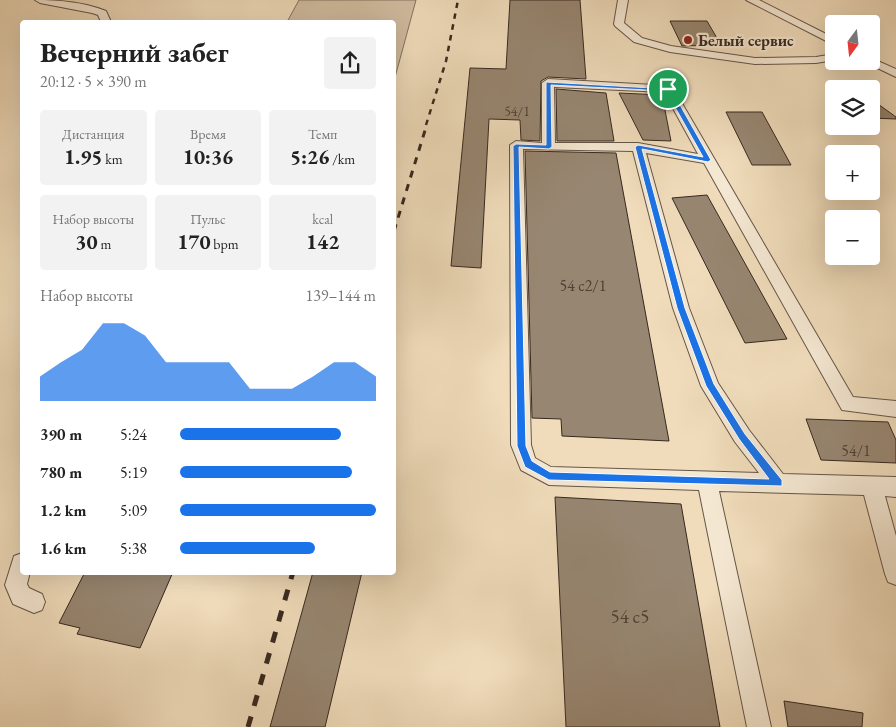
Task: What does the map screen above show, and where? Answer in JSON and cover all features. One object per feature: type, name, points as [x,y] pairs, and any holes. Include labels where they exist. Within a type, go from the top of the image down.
[{"type":"lane","points":[[40,0],[95,10],[102,13],[105,20]]},
{"type":"lane","points":[[623,0],[619,24],[638,40],[670,49],[755,61],[825,58]]},
{"type":"lane","points":[[751,0],[825,37]]},
{"type":"lane","points":[[880,66],[896,74]]},
{"type":"lane","points":[[549,147],[548,83],[668,89],[848,404],[896,409]]},
{"type":"lane","points":[[708,160],[638,147],[516,146],[521,446],[528,464],[549,476],[896,487]]},
{"type":"lane","points":[[638,147],[681,308],[710,386],[742,436],[778,483]]},
{"type":"lane","points":[[708,481],[759,727]]},
{"type":"lane","points":[[872,487],[896,574]]},
{"type":"lane","points":[[20,571],[16,585],[21,596],[34,602]]},
{"type":"shaded area","points":[[299,0],[416,0],[396,74],[396,20],[288,20]]},
{"type":"building","points":[[510,0],[580,0],[586,79],[548,77],[541,81],[540,141],[521,140],[520,120],[489,119],[481,268],[451,266],[470,68],[506,69]]},
{"type":"building","points":[[670,21],[707,21],[721,45],[682,46]]},
{"type":"building","points":[[556,89],[606,93],[614,141],[557,141]]},
{"type":"building","points":[[619,93],[662,95],[671,141],[643,140]]},
{"type":"building","points":[[880,105],[896,117],[896,119],[880,118]]},
{"type":"building","points":[[726,112],[762,112],[791,165],[752,165]]},
{"type":"building","points":[[525,151],[616,153],[669,441],[562,436],[561,419],[532,418]]},
{"type":"building","points":[[707,195],[787,339],[745,343],[672,198]]},
{"type":"building","points":[[806,419],[888,422],[896,440],[896,463],[821,460]]},
{"type":"building","points":[[555,497],[681,504],[720,727],[566,727]]},
{"type":"building","points":[[83,575],[172,575],[140,648],[77,634],[80,628],[59,623]]},
{"type":"building","points":[[312,575],[361,575],[325,727],[270,727]]},
{"type":"building","points":[[784,701],[863,713],[862,727],[788,727]]},
{"type":"railway","points":[[426,125],[446,61],[458,0]]},
{"type":"railway","points":[[396,225],[427,124]]},
{"type":"railway","points":[[248,727],[292,575]]},
{"type":"place","name":"Белый сервис","points":[[688,40]]},
{"type":"route","points":[[548,83],[668,89],[708,160],[638,147],[681,308],[710,386],[742,436],[778,483],[549,476],[528,464],[521,446],[516,146],[549,147],[548,83]]}]
